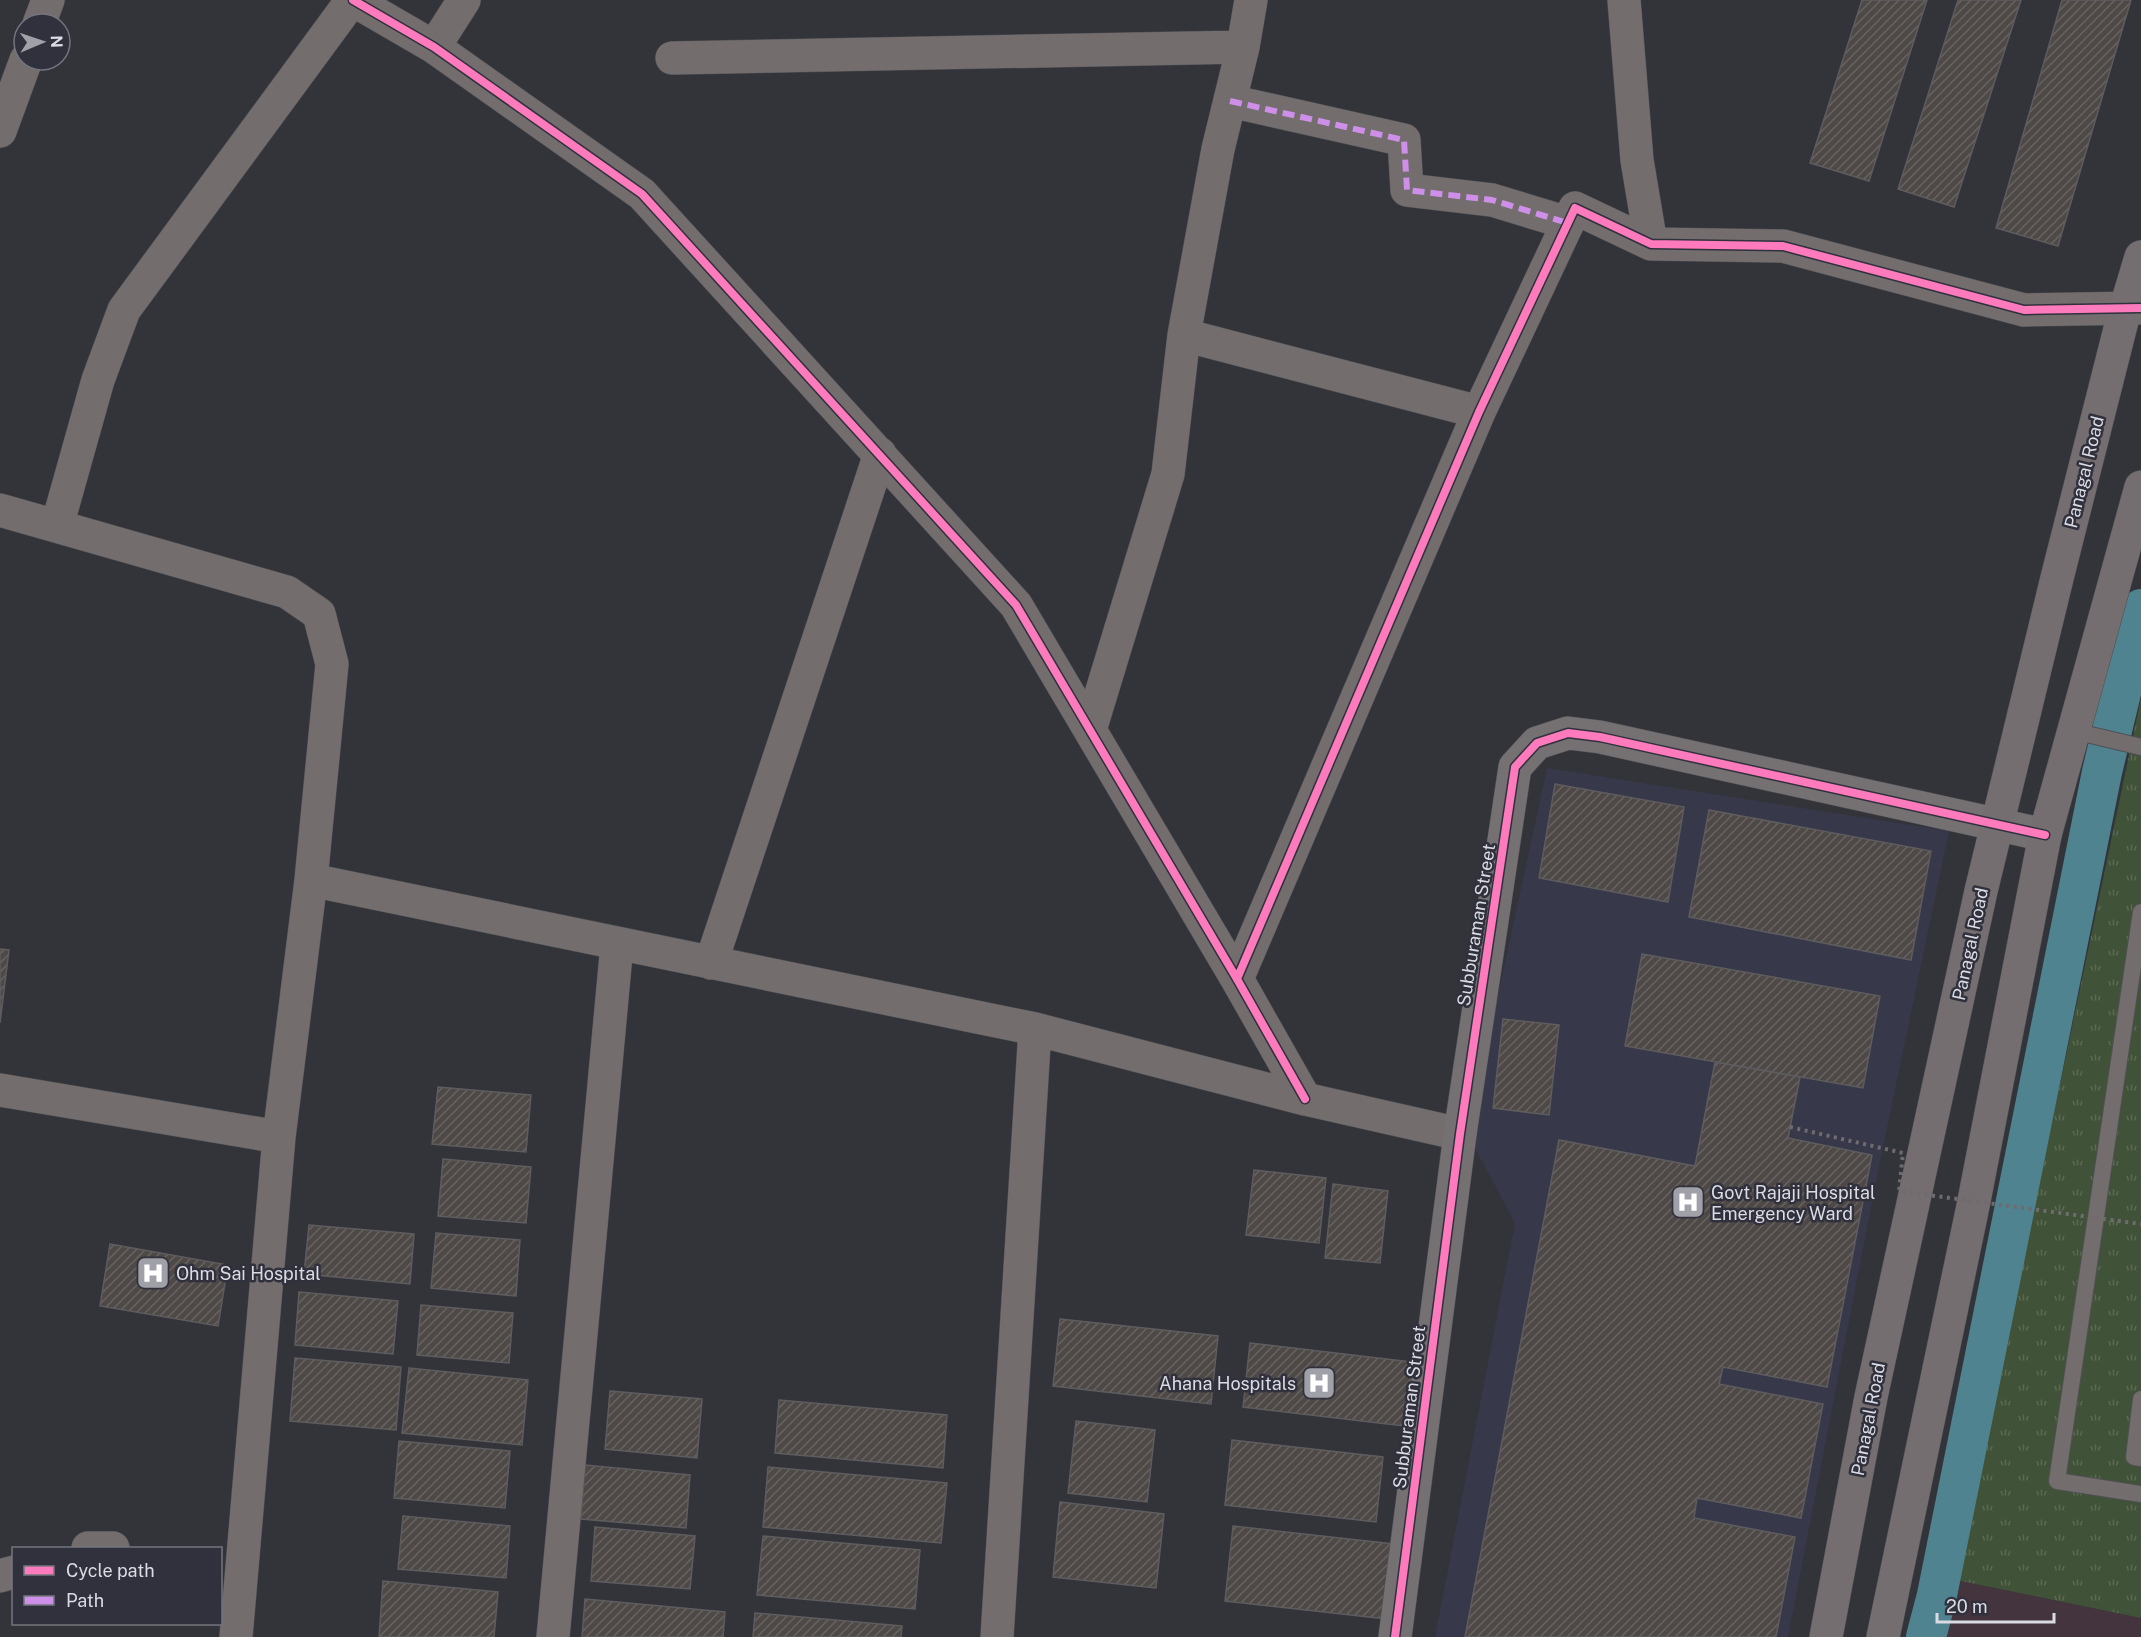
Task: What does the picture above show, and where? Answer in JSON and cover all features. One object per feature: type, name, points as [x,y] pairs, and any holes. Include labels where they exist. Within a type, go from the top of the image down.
[{"type":"main road","name":"Panagal Road","points":[[1826,1637],[1871,1397],[1997,825],[2057,578],[2134,308],[2141,257]]},
{"type":"main road","points":[[1883,1637],[1973,1206],[2045,835],[2085,734],[2141,487]]},
{"type":"street","points":[[57,526],[98,380],[124,310],[353,0],[434,47],[642,194],[1016,605],[1237,979],[1305,1100]]},
{"type":"street","points":[[434,47],[464,0]]},
{"type":"street","points":[[1090,730],[1168,474],[1184,335],[1218,149],[1244,47],[1251,0]]},
{"type":"street","points":[[1624,0],[1637,160],[1651,244]]},
{"type":"street","points":[[672,58],[1244,47]]},
{"type":"street","points":[[0,131],[22,72]]},
{"type":"street","points":[[1230,101],[1404,140],[1407,190],[1492,200],[1568,223]]},
{"type":"street","points":[[1237,979],[1479,412],[1575,208],[1651,244],[1783,246],[2024,310],[2134,308]]},
{"type":"street","points":[[1184,335],[1479,412]]},
{"type":"street","points":[[711,963],[880,454]]},
{"type":"street","points":[[0,510],[286,592],[319,614],[332,664],[311,880],[279,1137],[232,1555],[236,1637]]},
{"type":"street","name":"Subburaman Street","points":[[1395,1637],[1460,1134],[1515,766],[1537,743],[1568,733],[1600,737],[2045,835]]},
{"type":"street","points":[[311,880],[1035,1029],[1305,1100],[1460,1134]]},
{"type":"street","points":[[553,1637],[617,944]]},
{"type":"street","points":[[997,1637],[1035,1029]]},
{"type":"street","points":[[0,1090],[279,1137]]},
{"type":"lane","points":[[2085,734],[2141,747]]},
{"type":"lane","points":[[2141,912],[2057,1481],[2141,1494]]},
{"type":"lane","points":[[2141,1399],[2133,1457],[2141,1458]]},
{"type":"path","points":[[1790,1127],[1902,1153],[1899,1191],[2141,1224]]},
{"type":"shaded area","name":"Govt Rajaji Hospital Emergency Ward","points":[[1547,768],[1949,831],[1876,1181],[1788,1637],[1435,1637],[1515,1223],[1468,1135]]},
{"type":"shaded area","points":[[1956,1580],[2141,1618],[2141,1637],[1939,1637]]},
{"type":"green space","points":[[2141,698],[2141,1618],[1956,1580]]},
{"type":"building","points":[[1862,0],[1927,0],[1869,181],[1810,163]]},
{"type":"building","points":[[1958,0],[2021,0],[1954,207],[1898,189]]},
{"type":"building","points":[[2062,0],[2131,0],[2058,246],[1996,228]]},
{"type":"building","points":[[1555,784],[1684,807],[1668,902],[1539,878]]},
{"type":"building","points":[[1709,810],[1931,851],[1911,960],[1689,917]]},
{"type":"building","points":[[0,949],[9,950],[0,1023]]},
{"type":"building","points":[[1642,954],[1880,996],[1863,1088],[1625,1046]]},
{"type":"building","points":[[1503,1019],[1559,1025],[1549,1115],[1493,1108]]},
{"type":"building","points":[[1715,1062],[1800,1077],[1788,1138],[1872,1155],[1827,1387],[1723,1367],[1719,1384],[1823,1404],[1801,1518],[1697,1498],[1694,1518],[1795,1537],[1776,1637],[1465,1637],[1559,1140],[1695,1166]]},
{"type":"building","points":[[438,1087],[531,1095],[526,1152],[432,1144]]},
{"type":"building","points":[[443,1159],[531,1167],[526,1223],[438,1216]]},
{"type":"building","points":[[1254,1170],[1326,1178],[1319,1243],[1246,1235]]},
{"type":"building","points":[[1333,1184],[1388,1191],[1380,1263],[1325,1258]]},
{"type":"building","points":[[309,1225],[414,1234],[410,1284],[304,1274]]},
{"type":"building","points":[[436,1233],[520,1240],[516,1296],[431,1288]]},
{"type":"building","points":[[110,1244],[228,1265],[218,1326],[100,1306]]},
{"type":"building","points":[[299,1292],[398,1301],[393,1354],[295,1345]]},
{"type":"building","points":[[421,1305],[513,1313],[509,1363],[417,1355]]},
{"type":"building","points":[[1060,1319],[1218,1336],[1211,1404],[1053,1386]]},
{"type":"building","points":[[1250,1343],[1428,1364],[1421,1428],[1243,1407]]},
{"type":"building","points":[[295,1358],[401,1367],[396,1430],[290,1421]]},
{"type":"building","points":[[409,1368],[528,1380],[522,1445],[402,1433]]},
{"type":"building","points":[[610,1391],[702,1399],[697,1458],[605,1449]]},
{"type":"building","points":[[779,1400],[947,1415],[943,1468],[775,1453]]},
{"type":"building","points":[[1076,1421],[1155,1430],[1147,1502],[1068,1493]]},
{"type":"building","points":[[1232,1440],[1383,1457],[1376,1522],[1225,1505]]},
{"type":"building","points":[[399,1441],[510,1451],[505,1508],[394,1498]]},
{"type":"building","points":[[585,1465],[690,1475],[686,1528],[581,1519]]},
{"type":"building","points":[[768,1467],[947,1483],[941,1543],[763,1527]]},
{"type":"building","points":[[1060,1502],[1164,1514],[1156,1588],[1053,1577]]},
{"type":"building","points":[[403,1516],[510,1526],[506,1578],[398,1569]]},
{"type":"building","points":[[1233,1526],[1394,1544],[1386,1619],[1225,1601]]},
{"type":"building","points":[[595,1527],[695,1536],[690,1589],[591,1581]]},
{"type":"building","points":[[763,1536],[920,1550],[915,1609],[757,1595]]},
{"type":"building","points":[[383,1581],[498,1592],[494,1637],[379,1637]]},
{"type":"building","points":[[585,1599],[725,1612],[723,1637],[582,1637]]},
{"type":"building","points":[[755,1613],[902,1626],[901,1637],[753,1637]]},
{"type":"waterway","points":[[1926,1637],[1937,1595],[2102,772],[2141,609]]},
{"type":"marked path","points":[[1230,101],[1404,140],[1407,190],[1492,200],[1568,223]]},
{"type":"cycle path","points":[[353,0],[434,47],[642,194],[1016,605],[1237,979],[1305,1099]]},
{"type":"cycle path","points":[[1237,979],[1479,412],[1575,208],[1651,244],[1783,246],[2024,310],[2141,308]]},
{"type":"cycle path","points":[[1395,1637],[1460,1134],[1515,767],[1537,743],[1568,733],[1600,737],[2045,835]]},
{"type":"place","name":"Govt Rajaji Hospital Emergency Ward","points":[[1688,1202]]},
{"type":"place","name":"Ohm Sai Hospital","points":[[153,1273]]},
{"type":"place","name":"Ahana Hospitals","points":[[1319,1383]]}]
